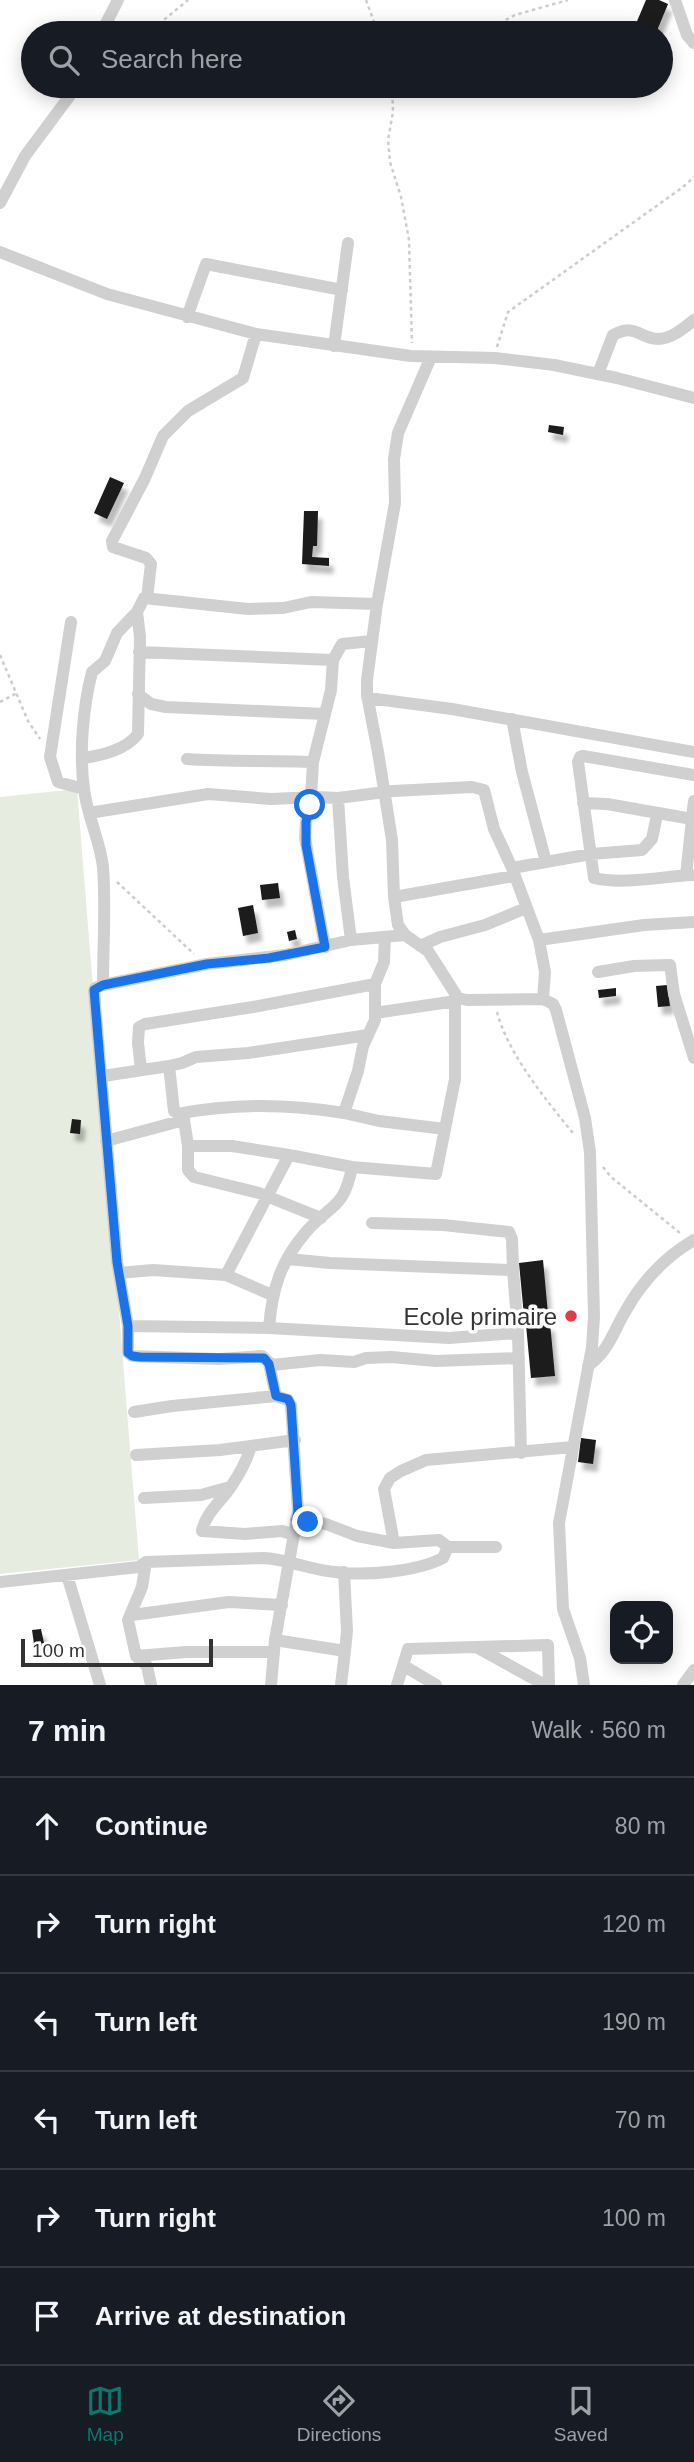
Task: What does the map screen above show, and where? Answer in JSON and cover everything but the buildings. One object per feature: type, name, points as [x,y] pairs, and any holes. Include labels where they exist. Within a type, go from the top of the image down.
[{"type":"street","points":[[107,21],[118,0]]},
{"type":"street","points":[[675,0],[687,35],[694,43]]},
{"type":"street","points":[[0,203],[25,156],[68,98]]},
{"type":"street","points":[[334,346],[348,243]]},
{"type":"street","points":[[0,252],[107,295],[256,334],[411,356],[495,358],[554,365],[694,398]]},
{"type":"street","points":[[187,317],[206,264],[342,290]]},
{"type":"street","points":[[598,374],[613,335],[635,330],[661,339],[675,334],[694,320]]},
{"type":"street","points":[[147,598],[151,564],[146,558],[114,547],[112,541],[145,478],[163,436],[188,411],[243,378],[256,334]]},
{"type":"street","points":[[188,1146],[232,1146],[352,1167],[433,1175],[437,1172],[456,1069],[456,999],[430,954],[405,935],[398,925],[391,840],[367,680],[395,503],[395,446],[431,357]]},
{"type":"street","points":[[103,985],[103,868],[84,789],[83,729],[92,672],[106,661],[115,637],[137,611],[141,601],[147,598],[248,608],[283,608],[311,602],[377,604]]},
{"type":"street","points":[[84,758],[115,751],[138,734],[137,611]]},
{"type":"street","points":[[71,622],[50,757],[58,783],[84,789]]},
{"type":"street","points":[[325,947],[306,845],[313,762],[331,690],[333,660],[342,644],[372,641]]},
{"type":"street","points":[[139,652],[333,660]]},
{"type":"street","points":[[138,694],[151,704],[161,707],[325,715]]},
{"type":"street","points":[[368,698],[512,719],[694,752]]},
{"type":"street","points":[[512,719],[522,772],[546,862]]},
{"type":"street","points":[[694,775],[582,757],[579,760],[578,771],[593,877],[637,880],[690,875],[694,801]]},
{"type":"street","points":[[187,759],[313,762]]},
{"type":"street","points":[[89,813],[208,794],[271,799],[338,798],[384,792],[472,787],[482,789],[486,793],[494,830],[538,940],[545,972],[543,999]]},
{"type":"street","points":[[338,798],[343,877],[351,940]]},
{"type":"street","points":[[583,803],[607,804],[657,815],[693,827]]},
{"type":"street","points":[[394,897],[513,872],[546,862],[591,854],[642,850],[652,839],[657,815]]},
{"type":"street","points":[[419,946],[440,937],[485,925],[526,908]]},
{"type":"street","points":[[538,940],[644,925],[694,922]]},
{"type":"street","points":[[276,1396],[269,1364],[262,1356],[219,1359],[132,1356],[128,1353],[128,1326],[119,1273],[94,990],[103,985],[207,964],[269,958],[351,940],[405,935]]},
{"type":"street","points":[[344,1113],[373,1025],[374,984],[384,962],[385,937]]},
{"type":"street","points":[[598,972],[634,966],[670,965],[674,994],[694,1058]]},
{"type":"street","points":[[141,1070],[137,1033],[139,1027],[145,1024],[374,984]]},
{"type":"street","points":[[375,1013],[456,999],[543,999],[553,1004],[556,1010],[585,1118],[590,1152],[594,1317],[592,1347],[560,1511],[563,1609],[580,1658],[584,1685]]},
{"type":"street","points":[[103,1076],[169,1066],[196,1056],[259,1052],[368,1035]]},
{"type":"street","points":[[169,1066],[174,1111],[183,1117]]},
{"type":"street","points":[[106,1140],[183,1117],[241,1107],[277,1106],[344,1113],[379,1121],[445,1129]]},
{"type":"street","points":[[183,1117],[188,1146],[188,1170],[194,1177],[267,1196],[321,1218]]},
{"type":"street","points":[[226,1275],[289,1154]]},
{"type":"street","points":[[269,1328],[272,1295],[279,1275],[303,1235],[342,1198],[352,1167]]},
{"type":"street","points":[[372,1223],[443,1225],[509,1232],[512,1239],[518,1333],[521,1453]]},
{"type":"street","points":[[588,1366],[602,1355],[610,1344],[624,1313],[646,1281],[694,1240]]},
{"type":"street","points":[[288,1259],[341,1264],[513,1270]]},
{"type":"street","points":[[119,1273],[153,1270],[226,1275],[272,1295]]},
{"type":"street","points":[[128,1326],[269,1328],[449,1338],[518,1333]]},
{"type":"street","points":[[269,1364],[320,1360],[354,1362],[366,1358],[391,1357],[436,1361],[519,1358]]},
{"type":"street","points":[[134,1412],[276,1396],[288,1399],[295,1440],[298,1512],[271,1685]]},
{"type":"street","points":[[135,1455],[295,1440]]},
{"type":"street","points":[[251,1446],[248,1456],[204,1523],[202,1531],[245,1534],[282,1531],[294,1535]]},
{"type":"street","points":[[394,1543],[384,1489],[390,1478],[426,1460],[573,1447]]},
{"type":"street","points":[[144,1498],[201,1495],[230,1487]]},
{"type":"street","points":[[296,1520],[326,1524],[357,1536],[394,1543],[439,1540],[448,1547],[496,1547]]},
{"type":"street","points":[[0,1583],[139,1567],[146,1562],[265,1558],[336,1573],[408,1570],[443,1558],[448,1547]]},
{"type":"street","points":[[146,1562],[142,1587],[128,1620],[136,1656],[148,1666],[151,1685]]},
{"type":"street","points":[[341,1685],[347,1632],[344,1572]]},
{"type":"street","points":[[67,1575],[100,1685]]},
{"type":"street","points":[[132,1615],[229,1602],[282,1605]]},
{"type":"street","points":[[397,1685],[408,1649],[477,1647],[548,1645],[547,1685],[477,1647]]},
{"type":"street","points":[[136,1656],[275,1646],[345,1651]]},
{"type":"street","points":[[689,1678],[694,1662]]},
{"type":"street","points":[[404,1666],[436,1685]]},
{"type":"path","points":[[163,21],[188,0]]},
{"type":"path","points":[[366,0],[374,21]]},
{"type":"path","points":[[504,21],[515,15],[568,0]]},
{"type":"path","points":[[392,98],[393,112],[387,140],[408,240],[411,356]]},
{"type":"path","points":[[495,358],[508,312],[694,177]]},
{"type":"path","points":[[0,655],[28,721],[50,757]]},
{"type":"path","points":[[0,702],[17,693]]},
{"type":"path","points":[[103,868],[207,964]]},
{"type":"shaded area","points":[[77,789],[139,1560],[0,1574],[0,797]]},
{"type":"place","name":"Ecole primaire","points":[[571,1316]]},
{"type":"route","points":[[308,1522],[296,1520],[295,1440],[290,1401],[276,1396],[269,1364],[262,1356],[219,1359],[140,1357],[128,1353],[128,1326],[117,1262],[94,990],[103,985],[207,964],[269,958],[325,947],[306,845],[306,822],[310,805]]}]
